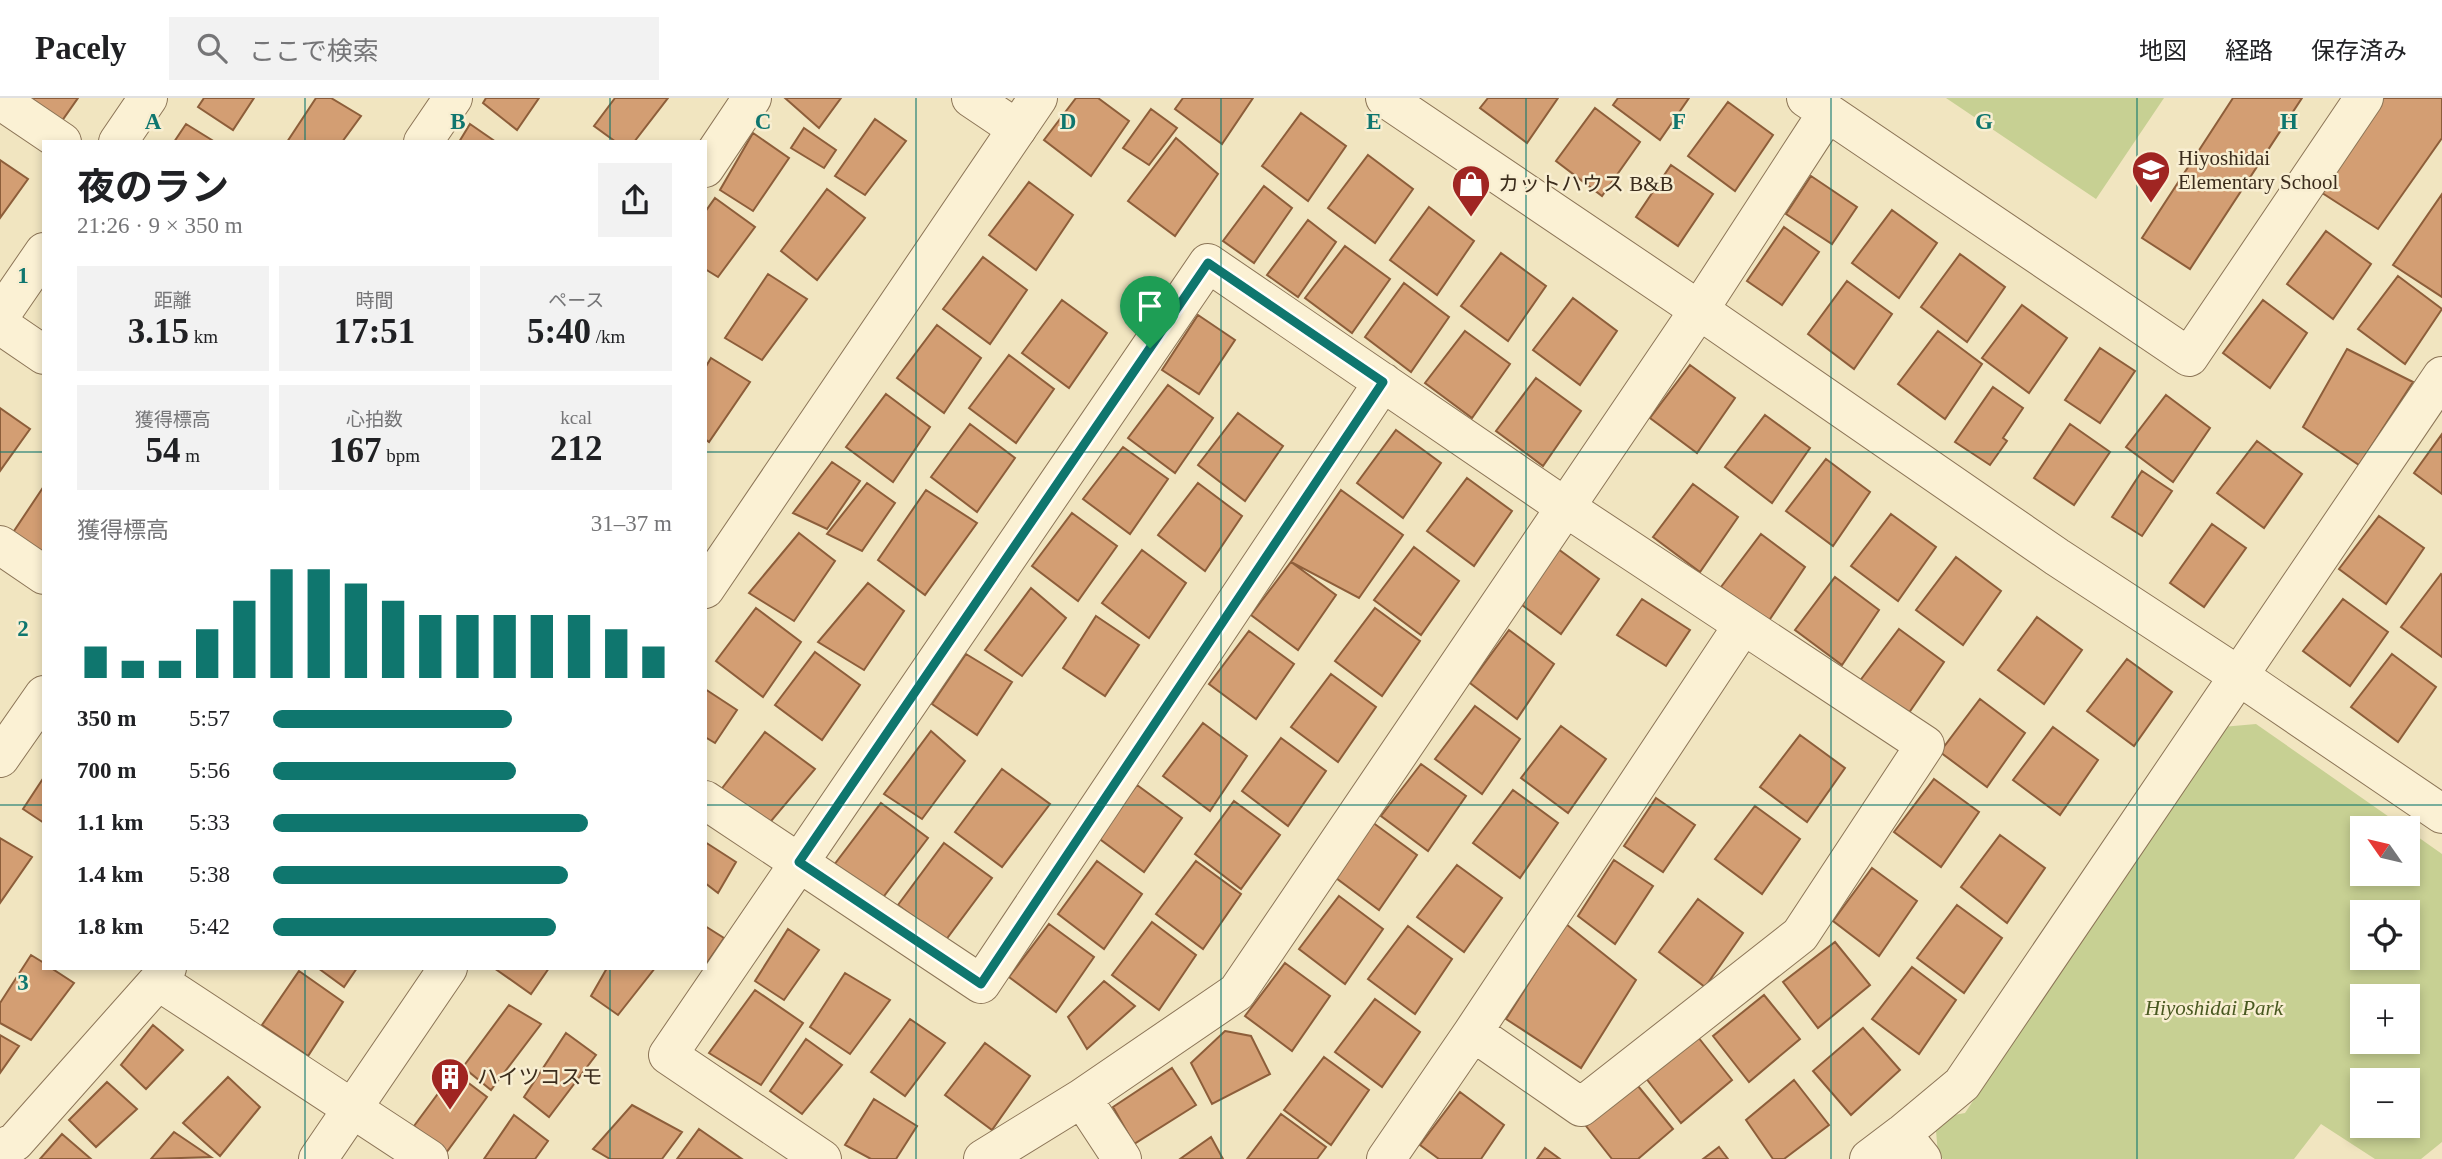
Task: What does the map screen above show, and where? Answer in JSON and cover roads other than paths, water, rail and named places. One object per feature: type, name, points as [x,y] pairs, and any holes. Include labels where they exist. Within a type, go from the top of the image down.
[{"type":"street","points":[[119,140],[148,98]]},
{"type":"street","points":[[425,140],[453,98]]},
{"type":"street","points":[[707,165],[752,98]]},
{"type":"street","points":[[707,586],[1028,113],[971,98]]},
{"type":"street","points":[[1385,98],[1699,310],[2057,558],[2239,676],[2442,814]]},
{"type":"street","points":[[983,1159],[1082,1098],[1237,992],[1699,310],[1816,105],[2189,357],[2364,98]]},
{"type":"street","points":[[0,100],[59,140]]},
{"type":"street","points":[[0,316],[42,255]]},
{"type":"street","points":[[822,1159],[668,1055],[1208,263],[1565,507],[1925,745],[1800,935],[1581,1107],[1473,1032]]},
{"type":"street","points":[[0,325],[42,354]]},
{"type":"street","points":[[1869,1159],[1912,1146],[1962,1084],[2442,376]]},
{"type":"street","points":[[707,801],[981,984],[1383,382]]},
{"type":"street","points":[[0,545],[42,574]]},
{"type":"street","points":[[1386,1159],[1744,625]]},
{"type":"street","points":[[0,758],[42,698]]},
{"type":"street","points":[[317,1159],[447,970]]},
{"type":"street","points":[[5,1141],[162,974],[429,1159]]},
{"type":"street","points":[[1082,1098],[1122,1159]]},
{"type":"place","name":"Hiyoshidai Elementary School","points":[[2151,204]]},
{"type":"place","name":"カットハウス B&B","points":[[1471,218]]},
{"type":"place","name":"ハイツコスモ","points":[[450,1111]]},
{"type":"park label","name":"Hiyoshidai Park","points":[[2214,1008]]}]
